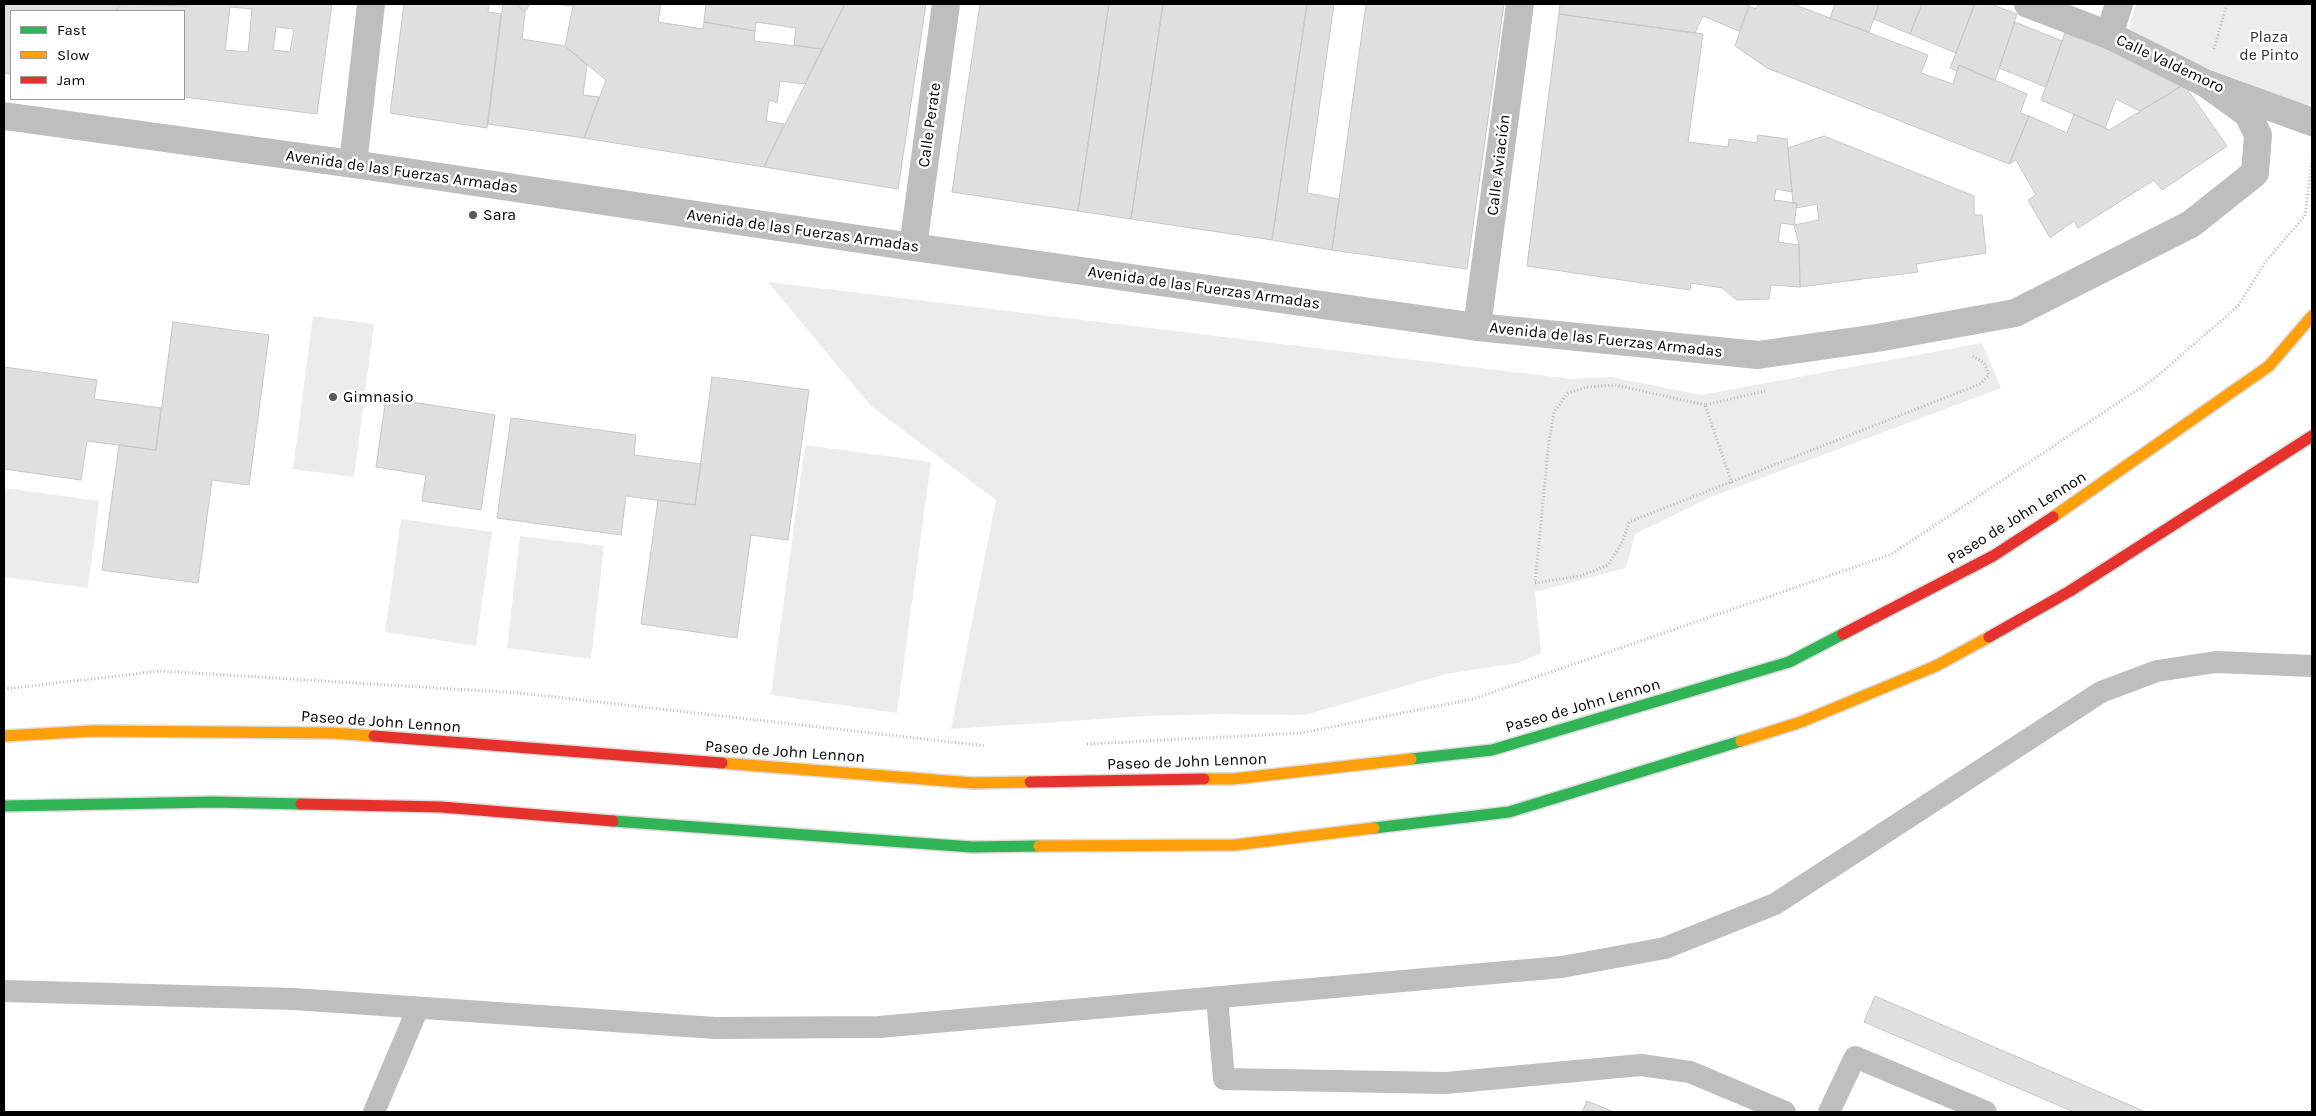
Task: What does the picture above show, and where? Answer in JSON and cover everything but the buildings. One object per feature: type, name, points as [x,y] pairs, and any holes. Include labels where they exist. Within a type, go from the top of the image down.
[{"type":"highway","name":"Paseo de John Lennon","points":[[4,736],[93,731],[333,733],[973,783],[1233,779],[1492,750],[1789,662],[1993,556],[2093,491],[2269,366],[2312,316]]},
{"type":"highway","points":[[4,806],[214,802],[442,807],[745,832],[972,847],[1235,845],[1509,812],[1801,722],[1936,666],[2070,590],[2312,436]]},
{"type":"street","points":[[353,164],[371,4]]},
{"type":"street","name":"Calle Perate","points":[[913,247],[946,4]]},
{"type":"street","name":"Calle Aviación","points":[[1477,327],[1520,4]]},
{"type":"street","name":"Calle Valdemoro","points":[[2028,4],[2109,36],[2205,83],[2312,122]]},
{"type":"street","points":[[2109,36],[2119,4]]},
{"type":"street","name":"Avenida de las Fuerzas Armadas","points":[[4,116],[353,164],[913,247],[1477,327],[1758,355],[1877,338],[2015,313],[2191,224],[2255,174],[2258,135],[2248,114],[2205,83]]},
{"type":"lane","points":[[4,991],[294,999],[715,1028],[879,1027],[1562,967],[1665,948],[1775,904],[2101,692],[2157,670],[2216,662],[2312,666]]},
{"type":"lane","points":[[1217,998],[1224,1079],[1446,1083],[1641,1065],[1690,1072],[1785,1112]]},
{"type":"lane","points":[[374,1112],[418,1008]]},
{"type":"lane","points":[[1829,1112],[1855,1057],[1986,1112]]},
{"type":"path","points":[[2205,83],[2227,4]]},
{"type":"path","points":[[1085,744],[1301,733],[1473,699],[1892,554],[2155,378],[2238,306],[2266,260],[2305,216],[2312,159]]},
{"type":"path","points":[[1769,390],[1705,406],[1615,385],[1587,387],[1568,393],[1554,412],[1549,441],[1535,583],[1580,576],[1608,565],[1623,541],[1629,522],[1980,384],[1989,375],[1984,363],[1967,354]]},
{"type":"path","points":[[1705,406],[1732,483]]},
{"type":"path","points":[[4,689],[160,671],[520,693],[996,747]]},
{"type":"green space","name":"Plaza de Pinto","points":[[2136,4],[2312,4],[2312,102],[2308,106],[2194,63],[2129,29]]},
{"type":"green space","points":[[768,282],[1572,379],[1611,377],[1701,395],[1982,343],[2001,388],[1711,497],[1635,534],[1626,568],[1535,592],[1541,653],[1518,663],[1446,674],[1305,715],[1217,714],[1146,716],[951,729],[996,500],[871,406]]},
{"type":"green space","name":"Gimnasio","points":[[313,316],[374,324],[354,477],[293,469]]},
{"type":"green space","points":[[805,445],[931,462],[897,713],[771,695]]},
{"type":"green space","points":[[4,488],[99,501],[88,588],[4,577]]},
{"type":"green space","points":[[401,519],[492,532],[476,646],[385,632]]},
{"type":"green space","points":[[520,536],[604,546],[591,659],[507,648]]},
{"type":"traffic: fast","points":[[1411,759],[1492,750],[1789,662],[1843,634]]},
{"type":"traffic: fast","points":[[1374,828],[1509,812],[1741,741]]},
{"type":"traffic: fast","points":[[4,806],[214,802],[301,804]]},
{"type":"traffic: fast","points":[[613,821],[972,847],[1039,846]]},
{"type":"traffic: slow","points":[[2053,517],[2269,366],[2312,316]]},
{"type":"traffic: slow","points":[[1741,741],[1801,722],[1936,666],[1989,637]]},
{"type":"traffic: slow","points":[[4,736],[93,731],[333,733],[374,736]]},
{"type":"traffic: slow","points":[[1204,779],[1233,779],[1411,759]]},
{"type":"traffic: slow","points":[[722,763],[973,783],[1030,782]]},
{"type":"traffic: slow","points":[[1039,846],[1235,845],[1374,828]]},
{"type":"traffic: jam","points":[[1989,637],[2070,591],[2312,436]]},
{"type":"traffic: jam","points":[[1843,634],[1993,556],[2053,517]]},
{"type":"traffic: jam","points":[[374,736],[722,763]]},
{"type":"traffic: jam","points":[[1030,782],[1204,779]]},
{"type":"traffic: jam","points":[[301,804],[441,807],[613,821]]},
{"type":"place","name":"Sara","points":[[473,215]]},
{"type":"place","name":"Gimnasio","points":[[333,397]]}]
